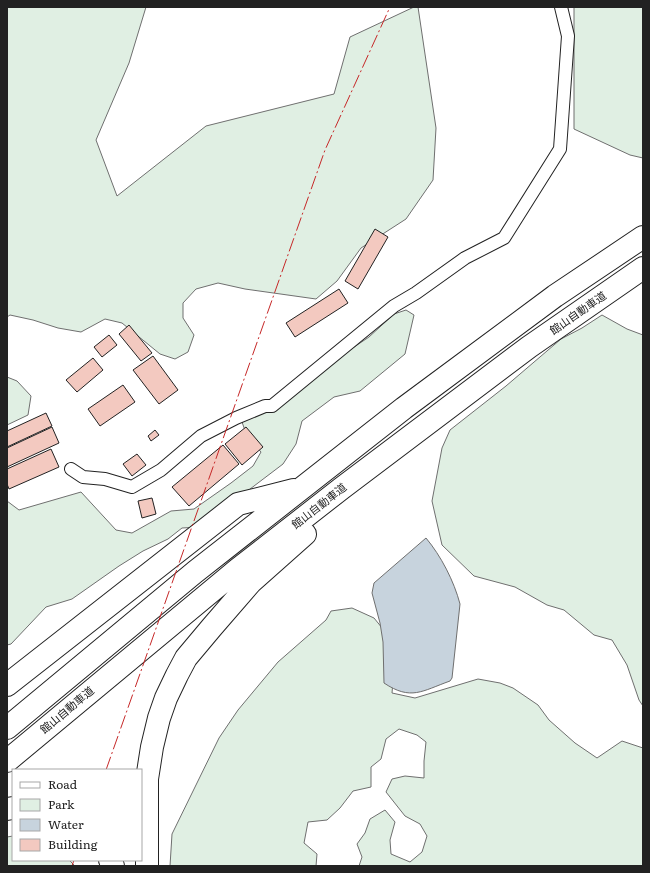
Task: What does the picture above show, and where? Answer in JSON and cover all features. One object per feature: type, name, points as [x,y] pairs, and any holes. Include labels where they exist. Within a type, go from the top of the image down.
[{"type":"highway","points":[[7,728],[195,572],[404,408],[543,305],[643,238]]},
{"type":"highway","name":"館山自動車道","points":[[7,761],[237,570],[446,408],[529,347],[643,268]]},
{"type":"highway","points":[[147,866],[147,778],[152,747],[159,718],[166,698],[186,658],[251,582],[446,408]]},
{"type":"highway","points":[[7,685],[238,504],[302,488]]},
{"type":"street","points":[[71,469],[83,477],[105,479],[132,487],[161,470],[201,436],[236,418],[265,406],[272,406],[394,306],[416,293],[465,258],[504,238],[560,148],[568,36],[561,7]]},
{"type":"green space","points":[[7,7],[146,7],[129,63],[96,140],[117,196],[206,126],[334,94],[350,37],[414,7],[418,7],[436,128],[433,180],[406,219],[361,248],[337,281],[316,299],[245,289],[218,283],[196,289],[183,303],[183,318],[194,335],[188,352],[175,359],[160,354],[122,323],[105,319],[81,332],[58,328],[10,315],[7,317]]},
{"type":"green space","points":[[574,7],[643,7],[643,158],[630,155],[574,129]]},
{"type":"green space","points":[[406,310],[414,315],[405,354],[360,391],[334,397],[302,421],[296,444],[283,464],[200,527],[182,528],[168,539],[143,551],[119,566],[72,599],[46,607],[11,644],[7,645],[7,501],[19,510],[81,492],[116,530],[132,533],[171,511],[194,509],[253,466],[261,452],[247,436],[242,422],[369,337],[394,314]]},
{"type":"green space","points":[[602,315],[627,329],[643,335],[643,706],[639,700],[627,665],[612,640],[594,635],[564,610],[547,605],[515,587],[474,576],[442,545],[432,501],[442,448],[450,430],[506,386],[561,339]]},
{"type":"green space","points":[[7,377],[17,381],[31,396],[28,415],[7,425]]},
{"type":"green space","points":[[352,608],[374,618],[396,645],[392,693],[415,698],[478,679],[500,683],[513,688],[538,705],[549,720],[575,743],[597,758],[622,741],[643,748],[643,866],[359,866],[362,857],[357,844],[365,833],[370,819],[385,810],[395,822],[390,840],[391,854],[410,862],[422,852],[427,836],[420,824],[405,816],[386,792],[392,779],[405,776],[424,778],[426,742],[417,735],[399,729],[386,739],[381,759],[371,767],[371,787],[353,791],[340,808],[327,820],[308,822],[304,843],[317,854],[316,866],[170,866],[172,834],[219,738],[238,710],[278,662],[326,620],[331,611]]},
{"type":"green space","points":[[12,836],[12,861],[70,861],[75,866],[7,866],[7,837]]},
{"type":"water","points":[[426,538],[446,569],[460,604],[452,678],[450,681],[424,691],[409,693],[402,692],[384,683],[383,642],[380,623],[372,593],[374,583]]},
{"type":"building","points":[[375,229],[388,237],[358,289],[345,281]]},
{"type":"building","points":[[339,289],[348,303],[295,337],[286,323]]},
{"type":"building","points":[[129,325],[152,353],[141,361],[119,334]]},
{"type":"building","points":[[109,335],[117,345],[102,357],[94,347]]},
{"type":"building","points":[[153,356],[178,390],[159,404],[133,370]]},
{"type":"building","points":[[93,358],[103,370],[77,392],[66,380]]},
{"type":"building","points":[[123,385],[135,402],[100,426],[88,409]]},
{"type":"building","points":[[46,413],[52,426],[7,447],[7,431]]},
{"type":"building","points":[[52,427],[59,443],[7,467],[7,448]]},
{"type":"building","points":[[246,427],[263,447],[242,465],[225,444]]},
{"type":"building","points":[[155,430],[159,435],[151,441],[148,436]]},
{"type":"building","points":[[223,445],[239,464],[189,506],[172,487]]},
{"type":"building","points":[[51,449],[59,467],[9,489],[7,484],[7,469]]},
{"type":"building","points":[[137,454],[146,465],[132,476],[123,464]]},
{"type":"building","points":[[152,498],[156,514],[142,518],[138,501]]},
{"type":"power","points":[[106,769],[325,150],[390,7]]},
{"type":"power","points":[[72,866],[74,861]]}]
